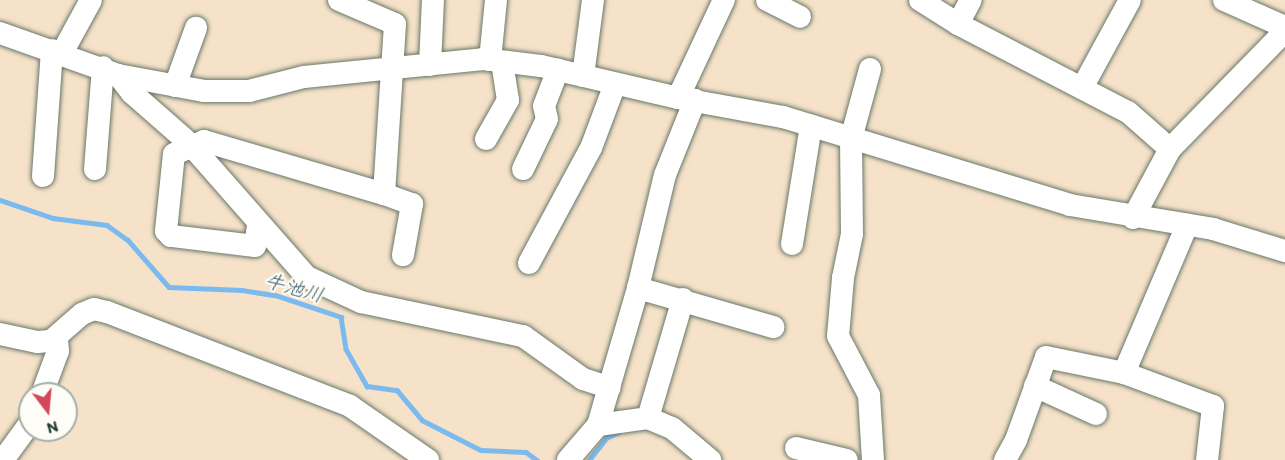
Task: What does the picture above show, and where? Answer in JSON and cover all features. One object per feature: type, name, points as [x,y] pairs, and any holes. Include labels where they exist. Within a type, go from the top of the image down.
[{"type":"street","points":[[42,176],[57,51],[91,0]]},
{"type":"street","points":[[339,0],[395,24],[384,194]]},
{"type":"street","points":[[430,65],[433,0]]},
{"type":"street","points":[[486,139],[508,100],[496,61],[496,0]]},
{"type":"street","points":[[583,76],[593,0]]},
{"type":"street","points":[[568,460],[597,425],[610,388],[638,288],[664,174],[686,99],[724,0]]},
{"type":"street","points":[[767,0],[800,17]]},
{"type":"street","points":[[920,0],[958,24],[1128,112],[1170,149]]},
{"type":"street","points":[[958,24],[971,0]]},
{"type":"street","points":[[1083,88],[1130,0]]},
{"type":"street","points":[[1133,218],[1170,149],[1285,29],[1224,0]]},
{"type":"street","points":[[175,86],[196,28]]},
{"type":"street","points":[[0,33],[110,71],[204,91],[249,91],[304,77],[496,61],[558,70],[811,126],[1070,205],[1133,218],[1187,225],[1285,251]]},
{"type":"street","points":[[870,69],[851,138],[852,234],[843,278],[838,336],[869,395],[873,460]]},
{"type":"street","points":[[523,169],[547,119],[543,106],[558,70]]},
{"type":"street","points":[[110,71],[190,144],[258,226],[307,277],[340,295],[523,336],[583,379],[610,388]]},
{"type":"street","points":[[95,169],[110,71]]},
{"type":"street","points":[[529,262],[591,148],[615,84]]},
{"type":"street","points":[[792,244],[811,126]]},
{"type":"street","points":[[258,226],[255,246],[171,236],[166,231],[174,154],[190,144],[204,141],[412,204],[403,255]]},
{"type":"street","points":[[1124,373],[1187,225]]},
{"type":"street","points":[[638,288],[683,299],[773,327]]},
{"type":"street","points":[[648,418],[683,299]]},
{"type":"street","points":[[0,334],[37,342],[57,339],[82,314],[94,309],[107,312],[350,406],[428,460]]},
{"type":"street","points":[[46,382],[58,351],[57,339]]},
{"type":"street","points":[[1005,460],[1016,440],[1046,357],[1124,373],[1213,406],[1207,460]]},
{"type":"street","points":[[1035,386],[1096,414]]},
{"type":"street","points":[[597,425],[648,418],[672,428],[710,460]]},
{"type":"street","points":[[3,460],[18,439]]},
{"type":"street","points":[[796,448],[847,460]]},
{"type":"waterway","name":"牛池川","points":[[0,200],[53,218],[107,225],[128,240],[169,287],[242,290],[275,295],[341,317],[346,349],[367,386],[397,390],[422,420],[481,450],[526,452],[537,460]]},
{"type":"waterway","name":"牛池川","points":[[589,460],[606,438],[619,432]]}]
